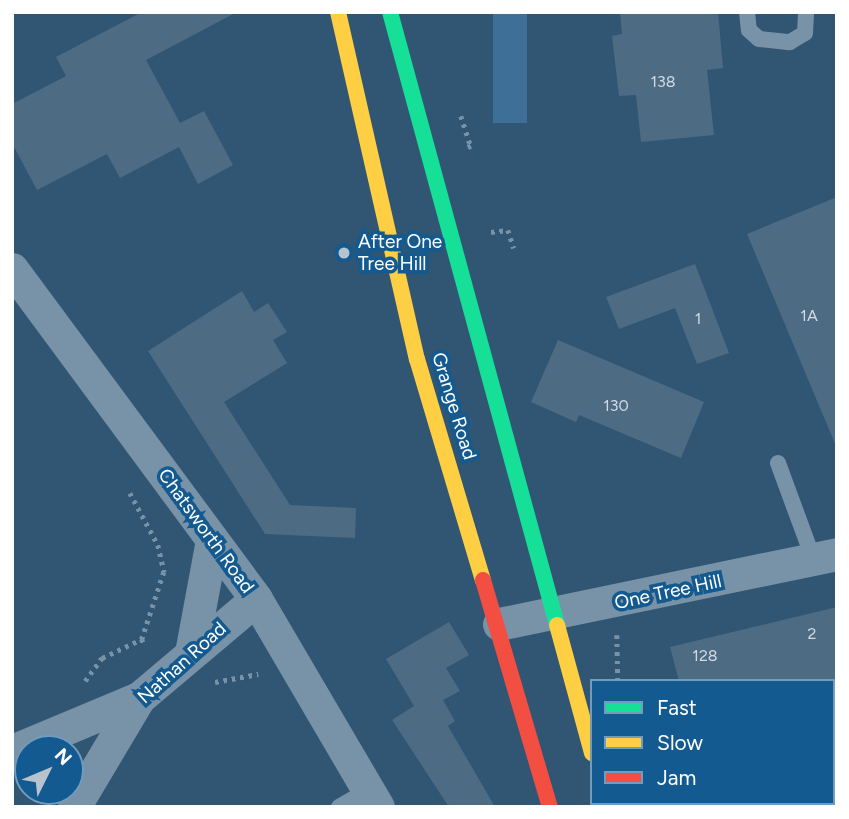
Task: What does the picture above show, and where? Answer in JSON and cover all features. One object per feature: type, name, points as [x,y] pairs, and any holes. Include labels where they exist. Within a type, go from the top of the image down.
[{"type":"main road","name":"Grange Road","points":[[338,12],[417,359],[499,624],[550,807]]},
{"type":"main road","points":[[390,12],[558,614],[590,745]]},
{"type":"street","name":"Chatsworth Road","points":[[12,269],[256,599],[373,798]]},
{"type":"street","points":[[191,653],[212,540]]},
{"type":"street","name":"One Tree Hill","points":[[499,624],[825,558]]},
{"type":"street","name":"Nathan Road","points":[[74,807],[149,676],[191,653],[256,599]]},
{"type":"street","points":[[12,751],[149,676]]},
{"type":"lane","points":[[747,12],[749,30],[760,39],[790,42],[805,33],[806,12]]},
{"type":"lane","points":[[778,463],[825,558]]},
{"type":"lane","points":[[339,807],[373,798]]},
{"type":"path","points":[[128,489],[158,545],[164,572],[142,639],[149,676],[178,688],[265,673]]},
{"type":"path","points":[[618,628],[618,679]]},
{"type":"water","points":[[493,12],[527,12],[527,123],[493,123]]},
{"type":"building","points":[[142,12],[237,12],[146,60],[180,123],[204,111],[233,165],[198,184],[179,147],[120,178],[107,154],[37,190],[12,143],[12,104],[66,76],[56,57]]},
{"type":"building","points":[[620,12],[718,12],[723,68],[707,70],[714,135],[641,142],[636,95],[619,96],[612,36],[622,34]]},
{"type":"building","points":[[837,197],[837,446],[836,446],[747,234]]},
{"type":"building","points":[[695,264],[729,353],[697,364],[675,308],[619,329],[606,297]]},
{"type":"building","points":[[242,291],[254,312],[268,303],[287,332],[273,340],[287,363],[224,402],[290,505],[356,508],[355,538],[265,534],[148,351]]},
{"type":"building","points":[[558,340],[704,402],[681,458],[579,415],[576,422],[531,402]]},
{"type":"building","points":[[837,607],[837,681],[678,679],[670,647]]},
{"type":"building","points":[[449,622],[469,655],[446,668],[460,691],[443,700],[455,721],[448,726],[495,807],[449,807],[392,720],[414,706],[386,659]]},
{"type":"traffic: fast","points":[[390,12],[557,625]]},
{"type":"traffic: slow","points":[[338,12],[417,359],[483,580]]},
{"type":"traffic: slow","points":[[557,625],[590,746]]},
{"type":"traffic: jam","points":[[483,580],[550,807]]},
{"type":"place","name":"After One Tree Hill","points":[[344,253]]}]
